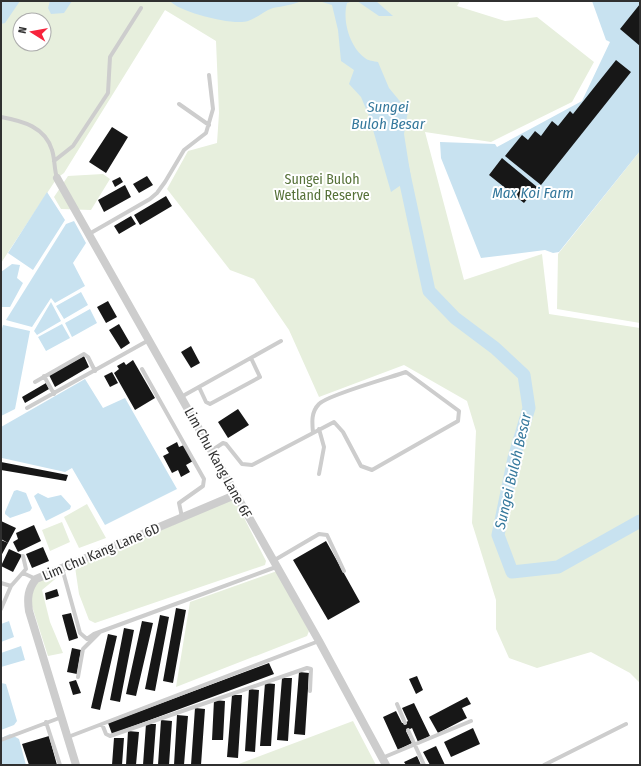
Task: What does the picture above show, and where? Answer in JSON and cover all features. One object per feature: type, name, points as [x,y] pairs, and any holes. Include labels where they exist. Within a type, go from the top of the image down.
[{"type":"street","name":"Lim Chu Kang Lane 6F","points":[[57,178],[149,340],[210,452],[319,641],[384,762]]},
{"type":"street","name":"Lim Chu Kang Lane 6D","points":[[76,765],[29,612],[27,601],[29,590],[36,579],[235,495]]},
{"type":"lane","points":[[54,161],[73,146],[108,93],[110,57],[141,8]]},
{"type":"lane","points":[[89,234],[150,199],[157,193],[184,150],[206,134],[212,109],[209,75]]},
{"type":"lane","points":[[179,104],[209,125]]},
{"type":"lane","name":"Lim Chu Kang Lane 6F","points":[[1,117],[15,119],[38,129],[45,135],[52,151],[54,170],[57,178]]},
{"type":"lane","points":[[27,408],[149,340]]},
{"type":"lane","points":[[180,397],[281,341]]},
{"type":"lane","points":[[35,382],[84,354],[88,357],[95,371]]},
{"type":"lane","points":[[199,387],[206,402],[210,404],[260,377],[251,358]]},
{"type":"lane","points":[[142,369],[204,479],[204,486],[179,503],[182,517]]},
{"type":"lane","points":[[210,452],[223,443],[226,444],[242,464],[252,465],[334,422],[343,432],[361,466],[372,470],[458,421],[459,411],[406,372],[360,387],[320,403],[312,415],[312,433]]},
{"type":"lane","points":[[44,376],[54,394]]},
{"type":"lane","points":[[319,430],[324,447],[319,474]]},
{"type":"lane","points":[[62,568],[80,634],[87,639],[274,564],[319,534],[327,535],[344,571]]},
{"type":"lane","points":[[1,609],[11,586],[26,570],[23,556]]},
{"type":"lane","points":[[23,573],[36,579]]},
{"type":"lane","points":[[1,583],[11,586]]},
{"type":"lane","points":[[78,677],[83,649],[100,633]]},
{"type":"lane","points":[[68,737],[319,641]]},
{"type":"lane","points":[[102,724],[106,734],[110,736],[307,668],[311,669],[310,691]]},
{"type":"lane","points":[[397,704],[405,723]]},
{"type":"lane","points":[[1,740],[62,717]]},
{"type":"lane","points":[[384,762],[415,745],[471,721]]},
{"type":"lane","points":[[46,722],[60,765]]},
{"type":"lane","points":[[544,765],[626,724]]},
{"type":"lane","points":[[408,730],[424,765]]},
{"type":"green space","name":"Sungei Buloh Wetland Reserve","points":[[1,1],[460,1],[457,6],[505,21],[537,17],[594,62],[572,102],[491,142],[425,132],[464,280],[542,254],[549,314],[640,328],[640,683],[630,673],[591,652],[537,668],[509,658],[496,629],[496,600],[472,523],[476,431],[467,401],[404,365],[319,397],[289,330],[254,279],[230,270],[167,189],[188,151],[217,143],[219,113],[216,41],[165,10],[64,173],[57,178],[1,263]]},
{"type":"green space","points":[[640,151],[640,323],[557,309],[558,254]]},
{"type":"green space","points":[[103,174],[110,179],[91,210],[61,209],[54,197],[68,176]]},
{"type":"green space","points":[[231,500],[235,500],[266,561],[265,565],[95,623],[89,620],[79,594],[75,567]]},
{"type":"green space","points":[[87,504],[106,538],[79,548],[64,517]]},
{"type":"green space","points":[[62,522],[70,542],[50,551],[42,530]]},
{"type":"green space","points":[[57,570],[60,575],[42,590],[50,622],[63,653],[48,656],[30,600],[32,586]]},
{"type":"green space","points":[[277,571],[309,631],[307,636],[176,687],[190,602]]},
{"type":"green space","points":[[353,721],[376,765],[236,765]]},
{"type":"water","points":[[1,1],[20,1],[5,23],[1,24]]},
{"type":"water","points":[[50,1],[72,1],[64,13],[52,14],[48,8]]},
{"type":"water","points":[[170,1],[302,1],[273,8],[248,21],[231,22],[195,13],[175,5]]},
{"type":"water","name":"Sungei Buloh Besar","points":[[319,1],[353,1],[347,3],[346,10],[348,33],[351,41],[365,58],[378,62],[389,88],[408,111],[404,134],[411,178],[391,192],[369,116],[361,97],[349,84],[354,70],[341,61],[338,30],[332,5]]},
{"type":"water","points":[[357,1],[376,1],[393,16],[379,16]]},
{"type":"water","name":"Max Koi Farm","points":[[592,1],[640,1],[640,151],[559,252],[553,253],[545,250],[481,258],[441,158],[440,142],[495,144],[497,147],[582,101],[610,42],[606,40]]},
{"type":"water","points":[[47,192],[65,220],[33,270],[8,253]]},
{"type":"water","points":[[74,221],[86,243],[73,263],[85,286],[55,303],[51,298],[32,327],[6,320],[66,224]]},
{"type":"water","points":[[12,264],[20,265],[17,278],[23,283],[10,307],[1,307],[1,272]]},
{"type":"water","points":[[81,292],[88,305],[64,319],[56,306]]},
{"type":"water","points":[[51,302],[61,321],[37,335],[34,331]]},
{"type":"water","points":[[90,309],[97,323],[72,337],[65,323]]},
{"type":"water","points":[[62,324],[70,338],[46,351],[38,337]]},
{"type":"water","points":[[3,325],[30,331],[15,409],[1,416],[1,332]]},
{"type":"water","points":[[85,379],[103,408],[125,398],[177,489],[105,525],[72,468],[65,472],[2,458],[1,456],[1,427]]},
{"type":"water","points":[[17,490],[26,493],[32,508],[30,511],[10,518],[5,514],[5,512],[14,491]]},
{"type":"water","points":[[38,493],[48,498],[61,495],[71,506],[70,509],[46,521],[34,496]]},
{"type":"water","points":[[9,621],[14,637],[1,642],[1,624]]},
{"type":"water","points":[[21,646],[25,660],[1,667],[1,653]]},
{"type":"water","points":[[1,683],[6,684],[17,721],[14,725],[1,730]]},
{"type":"water","points":[[10,734],[19,739],[26,765],[1,765],[1,738]]},
{"type":"building","points":[[640,4],[640,46],[620,29]]},
{"type":"building","points":[[616,60],[631,72],[541,185],[505,156],[522,135],[528,140],[535,131],[541,136],[552,121],[558,126],[570,111],[573,114]]},
{"type":"building","points":[[112,127],[128,137],[106,173],[89,162]]},
{"type":"building","points":[[502,158],[537,187],[524,203],[489,175]]},
{"type":"building","points":[[147,176],[153,185],[139,193],[133,184]]},
{"type":"building","points":[[120,177],[123,182],[115,187],[112,181]]},
{"type":"building","points":[[125,185],[131,197],[104,212],[98,200]]},
{"type":"building","points":[[166,196],[172,206],[140,225],[134,215]]},
{"type":"building","points":[[131,216],[136,224],[119,234],[114,226]]},
{"type":"building","points":[[108,301],[117,317],[106,323],[97,307]]},
{"type":"building","points":[[119,324],[130,343],[121,349],[109,330]]},
{"type":"building","points":[[191,346],[200,363],[191,368],[181,352]]},
{"type":"building","points":[[84,356],[89,367],[55,387],[49,375]]},
{"type":"building","points":[[133,360],[155,398],[135,410],[114,373],[119,369],[117,366],[124,362],[126,365]]},
{"type":"building","points":[[112,372],[118,383],[110,387],[104,376]]},
{"type":"building","points":[[46,383],[49,389],[25,403],[22,397]]},
{"type":"building","points":[[238,409],[249,425],[228,438],[218,422]]},
{"type":"building","points":[[177,442],[179,447],[184,445],[193,461],[186,465],[190,472],[181,477],[178,470],[172,473],[163,456],[169,453],[166,448]]},
{"type":"building","points":[[1,462],[68,475],[66,481],[1,470]]},
{"type":"building","points":[[1,521],[16,528],[8,543],[1,539]]},
{"type":"building","points":[[34,525],[41,541],[18,552],[13,542],[18,539],[16,533]]},
{"type":"building","points":[[1,540],[8,543],[1,556]]},
{"type":"building","points":[[326,541],[360,602],[328,620],[293,560]]},
{"type":"building","points":[[43,547],[49,561],[32,568],[26,554]]},
{"type":"building","points":[[9,549],[22,555],[13,572],[1,566]]},
{"type":"building","points":[[57,589],[59,596],[46,600],[45,593]]},
{"type":"building","points":[[176,608],[186,610],[173,683],[163,681]]},
{"type":"building","points":[[71,613],[78,638],[69,641],[62,615]]},
{"type":"building","points":[[160,615],[169,617],[155,691],[145,689]]},
{"type":"building","points":[[142,621],[153,623],[136,696],[126,694]]},
{"type":"building","points":[[124,628],[134,630],[120,702],[110,700]]},
{"type":"building","points":[[108,634],[117,636],[100,710],[91,708]]},
{"type":"building","points":[[72,648],[81,650],[77,674],[67,672]]},
{"type":"building","points":[[269,663],[274,674],[112,734],[108,723]]},
{"type":"building","points":[[299,672],[309,673],[305,735],[294,734]]},
{"type":"building","points":[[417,676],[423,690],[416,694],[409,679]]},
{"type":"building","points":[[282,678],[292,678],[288,741],[277,740]]},
{"type":"building","points":[[76,680],[81,693],[73,695],[69,682]]},
{"type":"building","points":[[265,683],[275,684],[271,746],[260,746]]},
{"type":"building","points":[[249,689],[259,690],[255,752],[245,751]]},
{"type":"building","points":[[232,695],[242,695],[238,758],[227,757]]},
{"type":"building","points":[[467,697],[471,704],[462,708],[467,718],[438,733],[429,717]]},
{"type":"building","points":[[214,700],[225,701],[223,740],[212,740]]},
{"type":"building","points":[[414,703],[430,736],[418,742],[412,728],[406,731],[412,743],[398,750],[383,717],[396,711],[402,723],[405,723],[408,721],[402,708]]},
{"type":"building","points":[[195,708],[205,709],[201,765],[191,765]]},
{"type":"building","points":[[177,715],[188,716],[184,765],[174,765]]},
{"type":"building","points":[[161,720],[172,721],[169,765],[158,765]]},
{"type":"building","points":[[146,724],[156,724],[153,765],[143,765]]},
{"type":"building","points":[[473,728],[480,744],[451,757],[444,742]]},
{"type":"building","points":[[128,731],[139,732],[136,765],[126,765]]},
{"type":"building","points":[[49,736],[57,765],[29,765],[22,744]]},
{"type":"building","points":[[114,738],[124,738],[122,765],[112,765]]},
{"type":"building","points":[[436,746],[445,765],[430,765],[423,752]]},
{"type":"building","points":[[417,756],[421,765],[406,765],[404,762]]},
{"type":"waterway","name":"Sungei Buloh Besar","points":[[402,165],[429,291],[455,318],[495,348],[524,375],[529,408],[514,458],[498,535],[512,572],[558,567],[640,521]]}]
